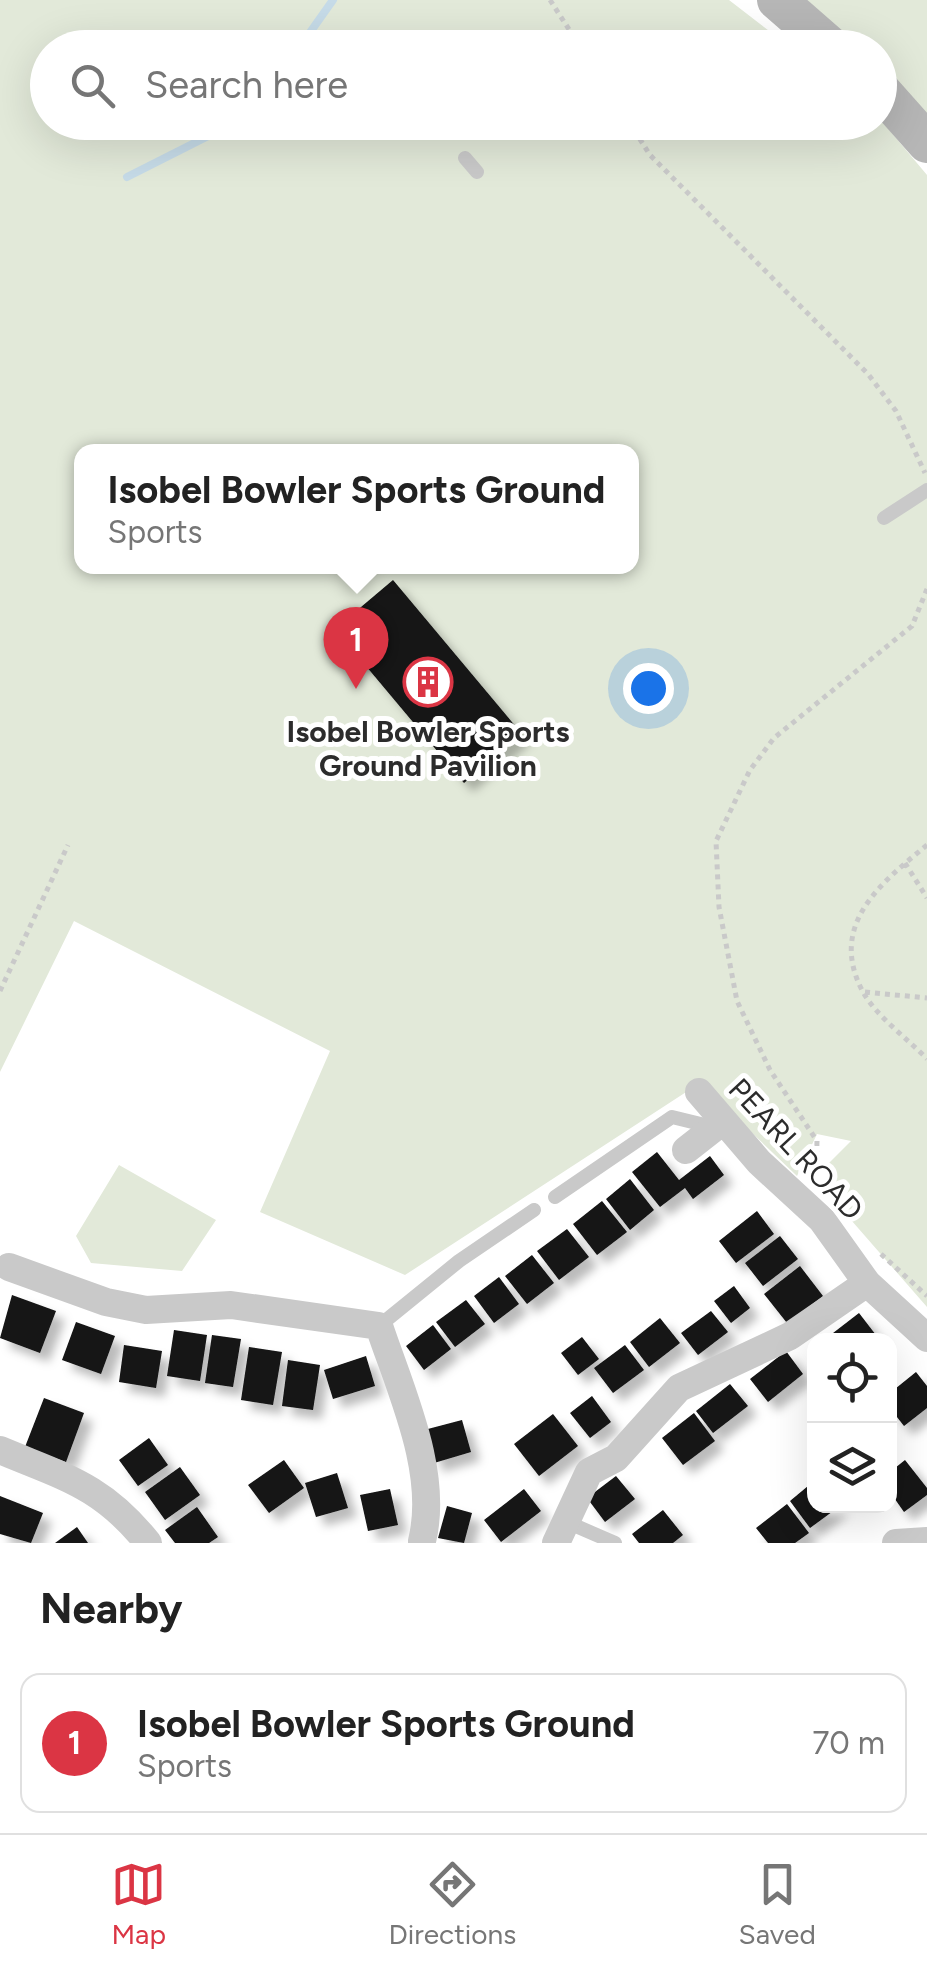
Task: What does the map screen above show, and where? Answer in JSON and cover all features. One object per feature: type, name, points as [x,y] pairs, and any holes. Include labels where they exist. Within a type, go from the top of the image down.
[{"type":"street","points":[[777,0],[811,30]]},
{"type":"street","points":[[897,109],[927,142]]},
{"type":"street","name":"PEARL ROAD","points":[[699,1092],[718,1124],[822,1220],[867,1283],[927,1338]]},
{"type":"street","points":[[686,1150],[718,1124]]},
{"type":"street","points":[[10,1267],[106,1302],[146,1310],[231,1305],[379,1326],[406,1404],[428,1498],[423,1542]]},
{"type":"street","points":[[562,1533],[589,1472],[626,1448],[679,1388],[790,1336],[867,1283]]},
{"type":"street","points":[[0,1450],[82,1482],[116,1507],[148,1543]]},
{"type":"street","points":[[896,1543],[927,1541]]},
{"type":"lane","points":[[466,158],[476,172]]},
{"type":"lane","points":[[884,518],[927,490]]},
{"type":"lane","points":[[555,1197],[672,1117],[718,1124]]},
{"type":"lane","points":[[379,1326],[458,1261],[534,1210]]},
{"type":"lane","points":[[562,1533],[615,1543]]},
{"type":"path","points":[[550,0],[569,30]]},
{"type":"path","points":[[640,140],[650,155],[868,374],[896,410],[923,461],[927,481]]},
{"type":"path","points":[[816,1194],[817,1141],[770,1070],[737,1001],[719,906],[716,841],[750,770],[774,738],[912,626],[927,590]]},
{"type":"path","points":[[0,991],[68,845]]},
{"type":"path","points":[[927,845],[870,893],[850,942],[863,992],[927,1060]]},
{"type":"path","points":[[905,863],[927,898]]},
{"type":"path","points":[[863,992],[927,998]]},
{"type":"path","points":[[872,1245],[927,1296]]},
{"type":"green space","points":[[0,0],[729,0],[768,30],[30,30],[30,140],[897,139],[927,175],[927,1307],[824,1189],[828,1164],[851,1141],[817,1134],[797,1176],[700,1083],[405,1275],[260,1212],[330,1051],[74,921],[0,1072]]},
{"type":"green space","points":[[807,0],[927,0],[927,117],[897,86],[897,30],[839,30]]},
{"type":"green space","points":[[119,1165],[216,1220],[182,1271],[91,1263],[76,1236]]},
{"type":"building","name":"Isobel Bowler Sports Ground Pavilion","points":[[393,580],[522,734],[464,783],[335,629]]},
{"type":"building","points":[[657,1152],[679,1180],[710,1156],[724,1175],[693,1199],[685,1188],[660,1207],[632,1172]]},
{"type":"building","points":[[630,1179],[654,1210],[630,1230],[606,1199]]},
{"type":"building","points":[[602,1201],[627,1232],[597,1255],[573,1224]]},
{"type":"building","points":[[757,1211],[774,1234],[736,1263],[719,1241]]},
{"type":"building","points":[[567,1229],[589,1257],[559,1280],[537,1251]]},
{"type":"building","points":[[780,1236],[798,1259],[763,1286],[745,1263]]},
{"type":"building","points":[[532,1255],[554,1283],[527,1304],[505,1276]]},
{"type":"building","points":[[800,1266],[823,1296],[787,1323],[764,1294]]},
{"type":"building","points":[[499,1277],[519,1304],[494,1323],[474,1296]]},
{"type":"building","points":[[734,1286],[750,1308],[731,1323],[714,1301]]},
{"type":"building","points":[[12,1295],[56,1311],[40,1353],[0,1338]]},
{"type":"building","points":[[466,1300],[485,1324],[455,1347],[436,1322]]},
{"type":"building","points":[[711,1311],[728,1332],[698,1355],[681,1333]]},
{"type":"building","points":[[859,1313],[874,1333],[833,1333]]},
{"type":"building","points":[[660,1318],[680,1343],[649,1367],[630,1342]]},
{"type":"building","points":[[76,1322],[115,1336],[101,1374],[62,1360]]},
{"type":"building","points":[[433,1325],[451,1349],[424,1370],[406,1346]]},
{"type":"building","points":[[174,1330],[207,1335],[200,1381],[167,1376]]},
{"type":"building","points":[[212,1335],[241,1339],[233,1387],[205,1383]]},
{"type":"building","points":[[582,1337],[599,1359],[578,1375],[561,1353]]},
{"type":"building","points":[[124,1345],[162,1351],[156,1388],[119,1382]]},
{"type":"building","points":[[625,1345],[644,1370],[613,1393],[594,1368]]},
{"type":"building","points":[[249,1347],[282,1352],[273,1405],[241,1400]]},
{"type":"building","points":[[786,1351],[803,1374],[768,1402],[750,1379]]},
{"type":"building","points":[[366,1356],[375,1386],[333,1399],[324,1370]]},
{"type":"building","points":[[288,1360],[320,1365],[313,1410],[282,1406]]},
{"type":"building","points":[[916,1372],[927,1386],[927,1408],[904,1426],[897,1417],[897,1387]]},
{"type":"building","points":[[730,1384],[748,1406],[713,1433],[696,1411]]},
{"type":"building","points":[[592,1396],[611,1422],[590,1438],[570,1413]]},
{"type":"building","points":[[44,1398],[84,1413],[66,1462],[25,1447]]},
{"type":"building","points":[[694,1413],[715,1441],[683,1465],[662,1438]]},
{"type":"building","points":[[553,1414],[578,1446],[539,1476],[514,1444]]},
{"type":"building","points":[[462,1420],[471,1452],[434,1463],[424,1430]]},
{"type":"building","points":[[149,1438],[168,1465],[138,1486],[119,1460]]},
{"type":"building","points":[[284,1460],[304,1488],[269,1513],[248,1485]]},
{"type":"building","points":[[905,1460],[927,1488],[927,1495],[904,1512],[897,1502],[897,1466]]},
{"type":"building","points":[[180,1467],[200,1495],[165,1520],[145,1492]]},
{"type":"building","points":[[337,1473],[348,1508],[316,1517],[305,1483]]},
{"type":"building","points":[[616,1476],[635,1499],[605,1522],[587,1498]]},
{"type":"building","points":[[807,1487],[807,1513],[830,1513],[810,1528],[790,1501]]},
{"type":"building","points":[[390,1489],[398,1525],[368,1531],[360,1495]]},
{"type":"building","points":[[524,1489],[541,1511],[501,1542],[484,1520]]},
{"type":"building","points":[[0,1496],[43,1513],[31,1543],[0,1534]]},
{"type":"building","points":[[787,1504],[809,1533],[795,1543],[768,1543],[756,1528]]},
{"type":"building","points":[[447,1506],[472,1513],[464,1543],[438,1538]]},
{"type":"building","points":[[197,1507],[218,1537],[209,1543],[175,1543],[165,1530]]},
{"type":"building","points":[[663,1510],[683,1535],[673,1543],[639,1543],[632,1534]]},
{"type":"building","points":[[77,1527],[88,1543],[55,1543]]},
{"type":"waterway","points":[[312,30],[333,0]]},
{"type":"waterway","points":[[127,177],[200,140]]},
{"type":"place","name":"Isobel Bowler Sports Ground Pavilion","points":[[428,682]]},
{"type":"place","name":"Isobel Bowler Sports Ground","points":[[356,689]]}]
